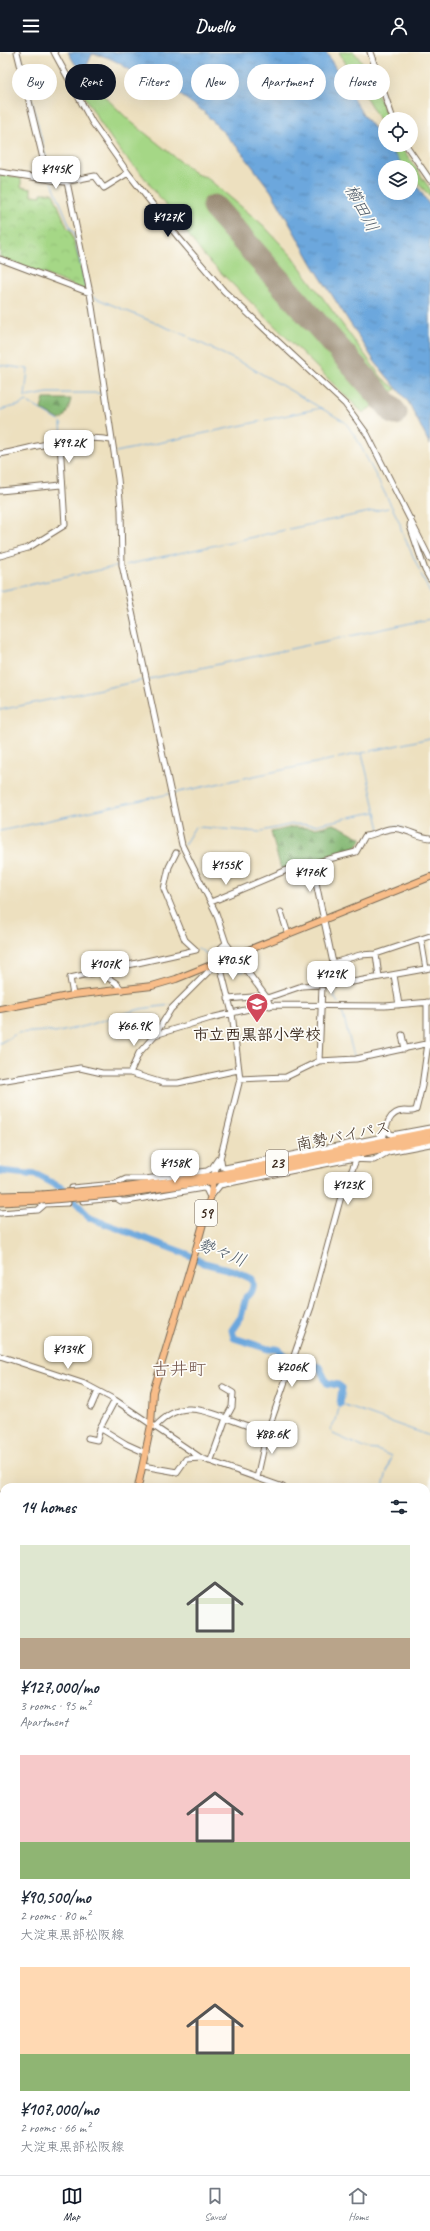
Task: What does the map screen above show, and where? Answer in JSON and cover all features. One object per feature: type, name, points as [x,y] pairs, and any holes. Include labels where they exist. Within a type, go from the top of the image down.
[{"type":"highway","name":"南勢バイパス","points":[[0,1202],[123,1190],[213,1179],[381,1145],[430,1132]]},
{"type":"highway","name":"南勢バイパス","points":[[381,1145],[430,1139]]},
{"type":"highway","name":"南勢バイパス","points":[[0,1196],[42,1197]]},
{"type":"main road","points":[[0,1009],[73,995],[122,990],[170,981],[216,960],[235,956],[430,877]]},
{"type":"main road","name":"59","points":[[139,1483],[153,1426],[153,1392],[191,1267],[211,1195],[213,1179]]},
{"type":"street","points":[[18,52],[48,179]]},
{"type":"street","points":[[54,52],[92,122],[128,173],[178,237],[224,291],[345,404],[358,419],[386,468],[430,559]]},
{"type":"street","points":[[370,52],[391,112]]},
{"type":"street","points":[[411,152],[430,180]]},
{"type":"street","points":[[0,172],[68,182],[94,176],[104,188],[128,173]]},
{"type":"street","points":[[68,182],[90,294],[121,510],[122,565],[182,845],[211,902],[226,943],[266,997],[270,1006]]},
{"type":"street","points":[[0,259],[90,294]]},
{"type":"street","points":[[0,454],[88,438],[111,440]]},
{"type":"street","points":[[0,556],[28,548],[65,525],[61,485],[60,442]]},
{"type":"street","points":[[0,491],[61,485]]},
{"type":"street","points":[[411,519],[410,526],[424,570],[430,579]]},
{"type":"street","points":[[211,902],[275,875],[356,852],[365,836],[375,835],[391,829],[399,828],[430,838]]},
{"type":"street","points":[[73,995],[70,978],[196,950],[185,940],[164,890],[169,867],[176,853]]},
{"type":"street","points":[[312,864],[325,919],[333,963],[334,984]]},
{"type":"street","points":[[281,912],[288,934]]},
{"type":"street","points":[[333,963],[360,955],[376,954],[430,936]]},
{"type":"street","points":[[228,998],[266,997],[302,986],[322,986],[394,975],[428,968],[421,939]]},
{"type":"street","points":[[130,1073],[140,1054],[155,1035],[171,1009],[216,960],[226,943]]},
{"type":"street","points":[[376,954],[379,977]]},
{"type":"street","points":[[213,1179],[220,1159],[240,1079],[232,1013],[220,965],[216,960]]},
{"type":"street","points":[[98,972],[116,983],[122,990]]},
{"type":"street","points":[[394,975],[399,1005]]},
{"type":"street","points":[[319,1061],[322,986]]},
{"type":"street","points":[[155,1035],[232,1013],[270,1006],[399,1005],[429,1002],[428,1042],[422,1086],[416,1110],[400,1111],[393,1114],[386,1130],[378,1157]]},
{"type":"street","points":[[402,1035],[405,1048]]},
{"type":"street","points":[[240,1079],[286,1077],[319,1061],[356,1059],[428,1042]]},
{"type":"street","points":[[0,1081],[80,1068],[102,1073],[130,1073],[163,1083],[178,1083],[238,1070]]},
{"type":"street","points":[[386,1130],[392,1135],[430,1128]]},
{"type":"street","points":[[220,1159],[222,1167],[225,1168],[378,1138],[382,1131],[386,1130]]},
{"type":"street","points":[[83,1202],[116,1198],[121,1201],[128,1202],[202,1188],[211,1195],[220,1185],[350,1159],[374,1160],[388,1152],[430,1144]]},
{"type":"street","points":[[72,1188],[115,1184],[126,1179],[208,1171],[211,1170],[216,1160],[220,1159]]},
{"type":"street","points":[[257,1478],[267,1433],[311,1307],[340,1200],[356,1160]]},
{"type":"street","points":[[0,1212],[38,1210],[45,1204],[68,1202]]},
{"type":"street","points":[[0,1356],[86,1384],[115,1400],[202,1458],[272,1483]]},
{"type":"street","points":[[209,1461],[211,1460],[226,1418],[232,1407],[233,1393],[222,1387]]},
{"type":"street","points":[[91,1406],[98,1391]]},
{"type":"street","points":[[88,1438],[97,1440],[100,1428],[115,1400]]},
{"type":"street","points":[[153,1426],[172,1413],[187,1408],[202,1409],[267,1433]]},
{"type":"street","points":[[100,1428],[126,1444],[146,1453]]},
{"type":"street","points":[[143,1466],[177,1472],[186,1459],[202,1458]]},
{"type":"green space","points":[[339,52],[354,52],[364,64],[346,64]]},
{"type":"green space","points":[[87,100],[108,100],[130,121],[196,174],[206,177],[263,225],[291,255],[382,378],[396,389],[385,397],[215,204],[211,208],[233,233],[230,237],[233,241],[240,240],[381,400],[363,413],[205,257],[140,172],[120,151]]},
{"type":"green space","points":[[368,100],[380,100],[385,112],[378,112],[378,119]]},
{"type":"green space","points":[[394,152],[405,152],[410,160],[395,160]]},
{"type":"green space","points":[[418,171],[430,189],[430,196],[418,182]]},
{"type":"green space","points":[[0,174],[21,178],[21,187],[31,189],[31,195],[41,196],[41,193],[53,193],[67,227],[71,231],[87,291],[0,257]]},
{"type":"green space","points":[[44,399],[71,399],[66,414],[60,420],[41,409]]},
{"type":"green space","points":[[333,824],[362,838],[355,850],[281,870],[271,832],[293,827],[316,828]]},
{"type":"water","name":"櫛田川","points":[[68,52],[326,52],[334,66],[334,100],[354,100],[363,115],[378,133],[378,152],[392,152],[399,160],[378,160],[378,200],[418,200],[418,187],[430,206],[430,445],[409,403],[375,362],[314,267],[271,191],[239,149],[203,111],[183,97],[183,64],[124,64],[124,66],[111,59],[92,54],[88,64],[75,64]]},
{"type":"waterway","points":[[20,52],[51,178]]},
{"type":"waterway","points":[[52,182],[71,229],[74,232],[86,290]]},
{"type":"waterway","points":[[0,262],[88,295]]},
{"type":"waterway","points":[[93,297],[187,336]]},
{"type":"waterway","points":[[190,338],[248,366],[345,422],[357,439],[400,523],[401,530],[420,571]]},
{"type":"waterway","points":[[0,365],[28,369],[25,397],[48,393],[100,393]]},
{"type":"waterway","points":[[0,410],[20,405],[26,401],[59,421]]},
{"type":"waterway","points":[[265,420],[321,408]]},
{"type":"waterway","points":[[116,452],[262,421]]},
{"type":"waterway","points":[[61,423],[62,439]]},
{"type":"waterway","points":[[289,529],[388,508]]},
{"type":"waterway","points":[[125,565],[285,530]]},
{"type":"waterway","points":[[0,591],[119,566]]},
{"type":"waterway","points":[[421,574],[430,593]]},
{"type":"waterway","points":[[312,644],[430,619]]},
{"type":"waterway","points":[[149,679],[309,645]]},
{"type":"waterway","points":[[0,710],[144,680]]},
{"type":"waterway","points":[[380,829],[362,753],[430,738]]},
{"type":"waterway","points":[[338,758],[362,753]]},
{"type":"waterway","points":[[174,793],[334,759]]},
{"type":"waterway","points":[[0,831],[169,794]]},
{"type":"waterway","points":[[350,817],[375,812]]},
{"type":"waterway","points":[[262,831],[293,824],[315,825],[347,818]]},
{"type":"waterway","points":[[394,826],[403,827]]},
{"type":"waterway","points":[[184,845],[195,827]]},
{"type":"waterway","points":[[199,827],[260,832]]},
{"type":"waterway","points":[[198,948],[210,956]]},
{"type":"waterway","points":[[223,964],[234,971],[244,971]]},
{"type":"waterway","points":[[196,980],[205,971]]},
{"type":"waterway","points":[[211,972],[219,972]]},
{"type":"waterway","points":[[225,972],[234,972]]},
{"type":"waterway","points":[[333,985],[334,996],[338,1003]]},
{"type":"waterway","points":[[116,1016],[140,1009],[171,1005]]},
{"type":"waterway","points":[[341,1007],[354,1056]]},
{"type":"waterway","points":[[0,1043],[18,1033],[47,1031],[55,1033],[85,1026],[113,1017]]},
{"type":"waterway","name":"勢々川","points":[[0,1171],[37,1175],[62,1188],[90,1218],[187,1254],[204,1263],[235,1271],[252,1279],[252,1290],[246,1297],[241,1317],[232,1330],[234,1338],[268,1349],[277,1349],[289,1359],[319,1367],[327,1383],[338,1385],[342,1388],[340,1404]]},
{"type":"waterway","points":[[384,1483],[391,1456],[377,1450],[367,1449],[333,1434],[331,1429],[336,1420],[340,1404],[430,1436]]},
{"type":"runway","points":[[214,207],[395,413]]},
{"type":"place","name":"市立西黒部小学校","points":[[257,1024]]},
{"type":"district","name":"古井町","points":[[179,1369]]}]
